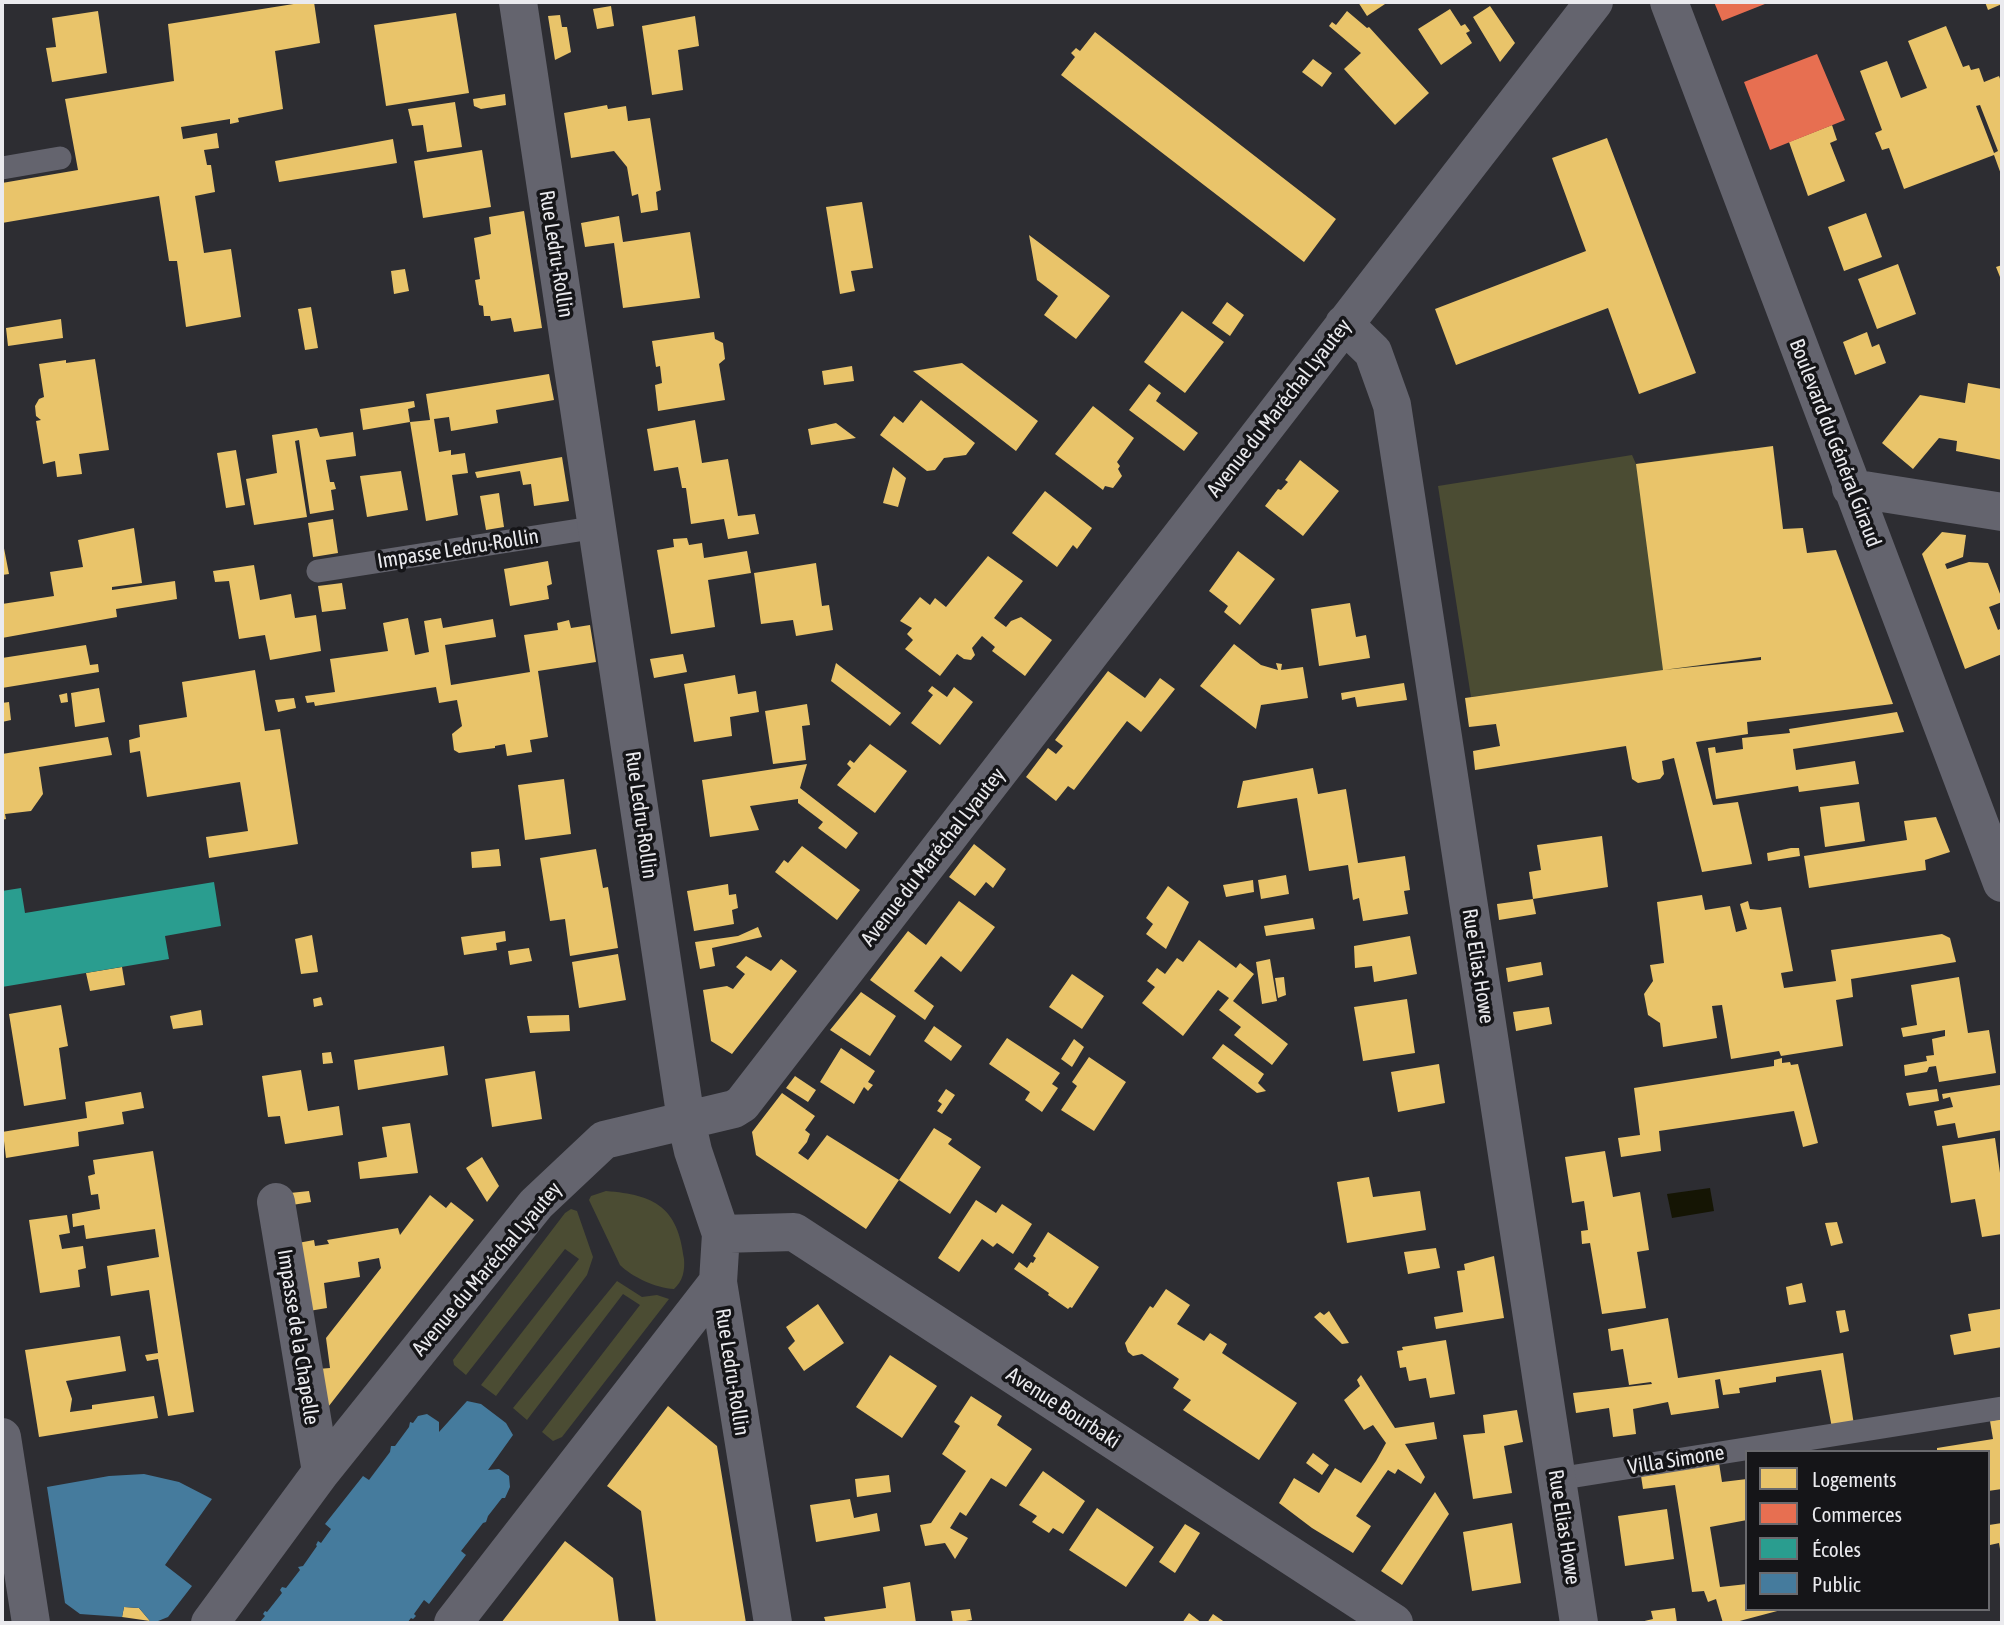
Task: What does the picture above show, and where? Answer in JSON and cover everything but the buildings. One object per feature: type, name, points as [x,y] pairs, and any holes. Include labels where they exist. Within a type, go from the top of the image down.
[{"type":"street","name":"Rue Ledru-Rollin","points":[[518,2],[686,1120],[693,1151],[721,1234],[718,1282],[773,1623]]},
{"type":"street","name":"Avenue du Maréchal Lyautey","points":[[210,1623],[321,1472],[536,1204],[604,1140],[734,1109],[742,1104],[1594,2]]},
{"type":"street","name":"Boulevard du Général Giraud","points":[[1669,2],[2002,883]]},
{"type":"street","name":"Rue Elias Howe","points":[[1344,324],[1373,352],[1392,405],[1578,1623]]},
{"type":"street","points":[[1851,488],[2002,512]]},
{"type":"street","name":"Impasse de la Chapelle","points":[[276,1202],[321,1472]]},
{"type":"street","name":"Avenue Bourbaki","points":[[721,1234],[794,1232],[1394,1623]]},
{"type":"street","points":[[453,1623],[718,1282]]},
{"type":"street","points":[[2,1437],[31,1623]]},
{"type":"lane","points":[[2,168],[60,158]]},
{"type":"lane","name":"Impasse Ledru-Rollin","points":[[318,571],[598,527]]},
{"type":"lane","name":"Villa Simone","points":[[1557,1479],[2002,1408]]},
{"type":"green space","points":[[1735,450],[1761,657],[1471,697],[1438,486],[1632,455],[1636,464]]},
{"type":"green space","points":[[606,1191],[651,1201],[670,1216],[681,1241],[684,1259],[683,1275],[674,1289],[645,1281],[620,1265],[589,1200],[591,1196]]},
{"type":"green space","points":[[571,1209],[577,1211],[593,1257],[587,1275],[496,1396],[481,1385],[579,1259],[565,1249],[466,1375],[454,1365],[453,1360],[565,1213]]},
{"type":"green space","points":[[617,1281],[642,1297],[657,1295],[669,1299],[562,1437],[553,1441],[542,1432],[640,1305],[623,1294],[527,1420],[513,1408]]},
{"type":"shaded area","points":[[1710,1188],[1714,1211],[1672,1218],[1667,1194]]}]
